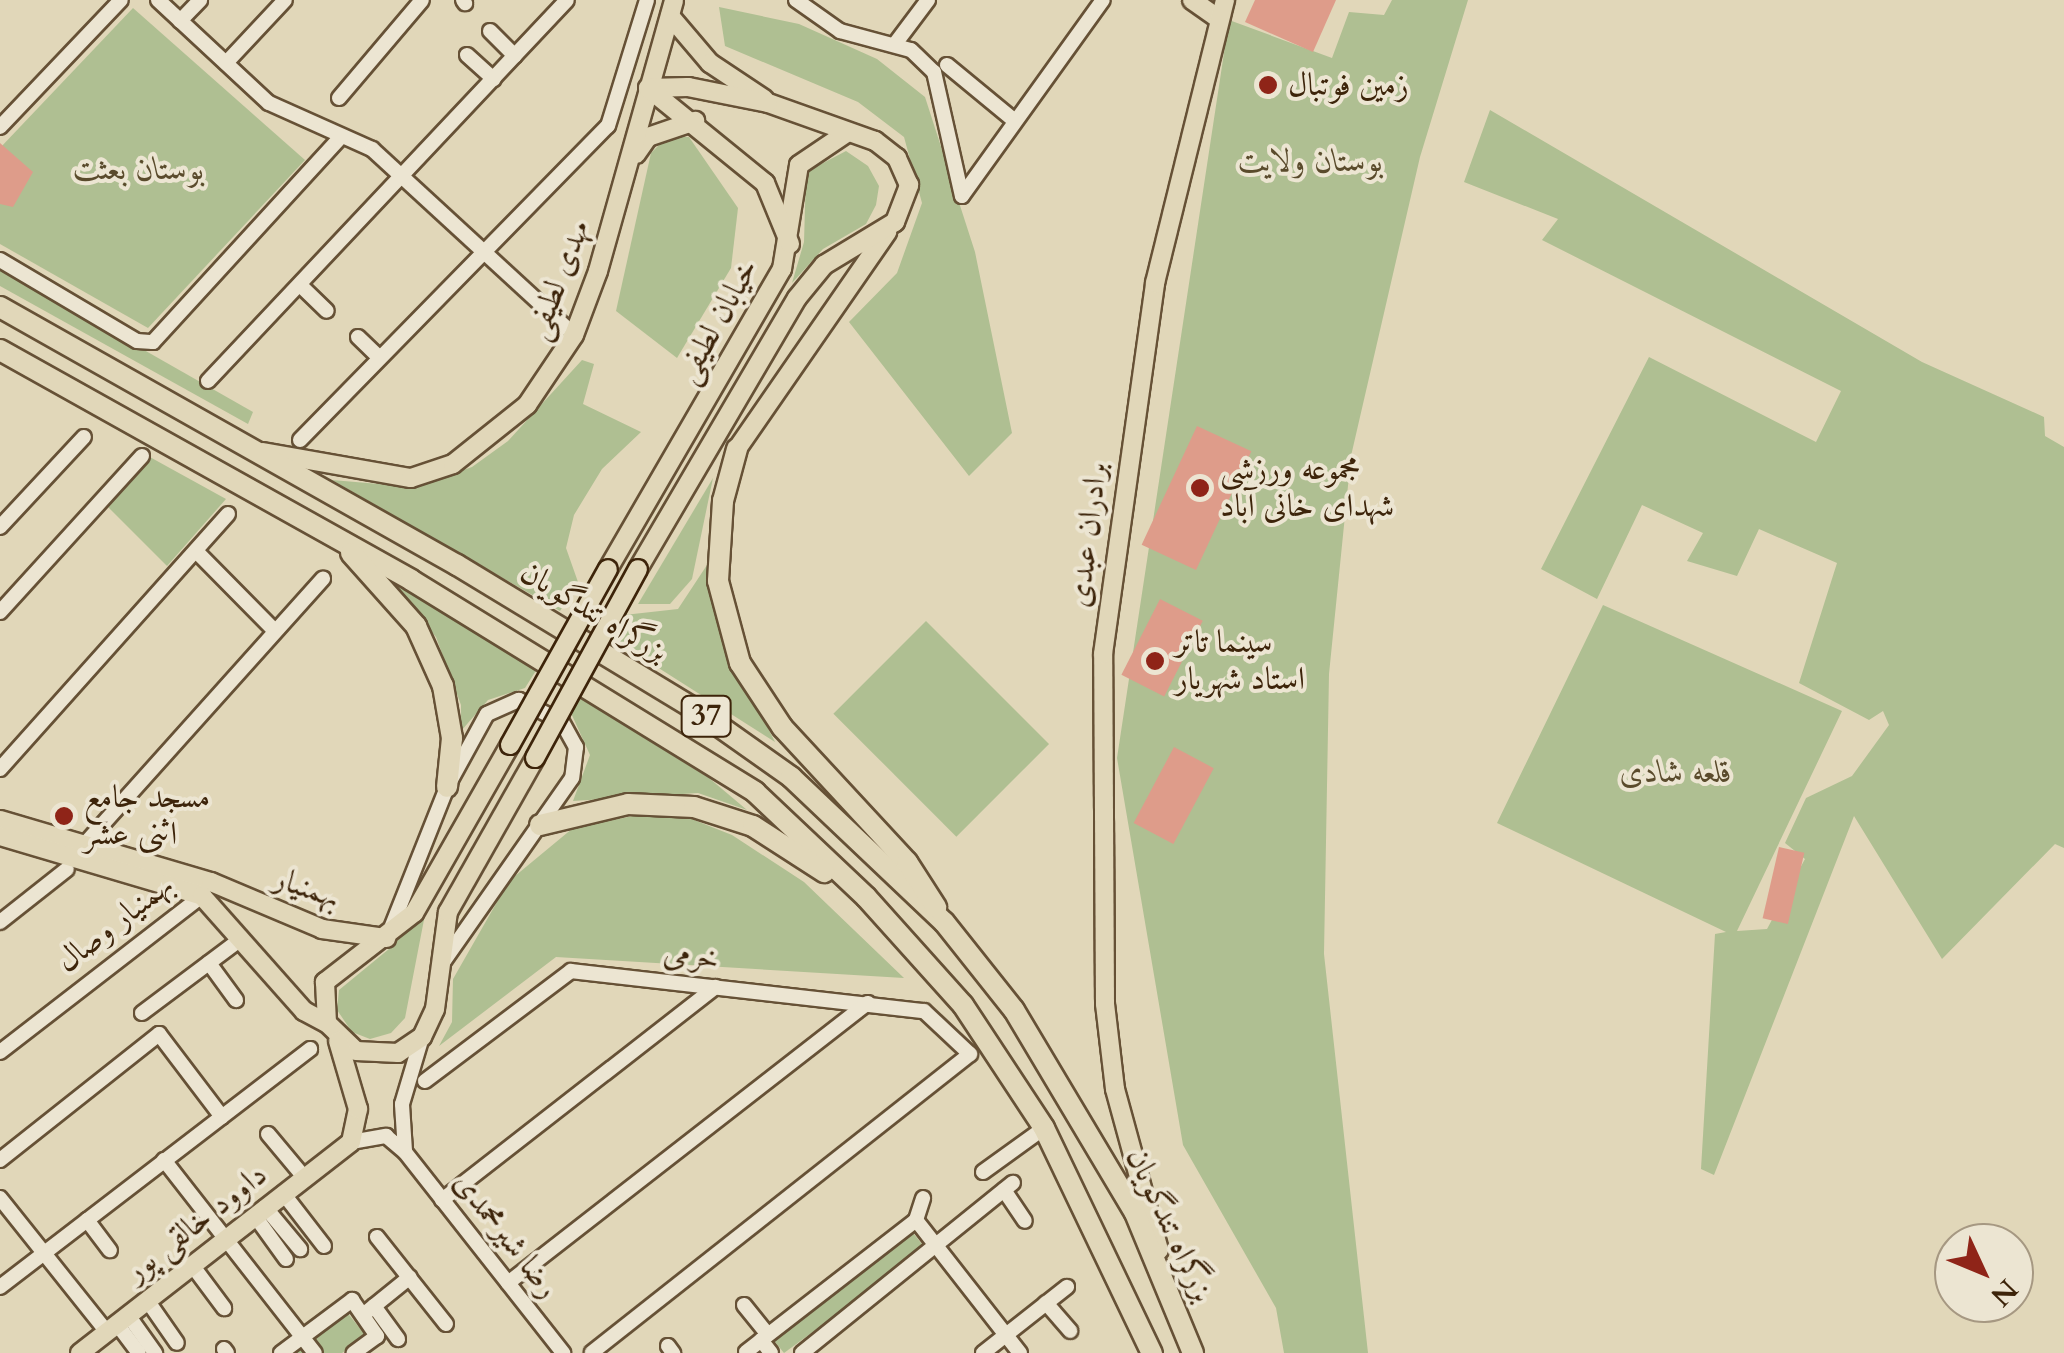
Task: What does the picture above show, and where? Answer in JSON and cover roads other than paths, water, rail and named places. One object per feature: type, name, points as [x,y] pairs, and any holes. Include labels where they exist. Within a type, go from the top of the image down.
[{"type":"highway","name":"بزرگراه تندگویان","points":[[0,307],[258,451],[730,732],[792,777],[944,922],[1065,1086],[1180,1312],[1194,1353]]},
{"type":"highway","name":"بزرگراه تندگویان","points":[[0,350],[340,540],[723,768],[829,861],[935,973],[1044,1128],[1152,1353]]},
{"type":"highway","points":[[738,449],[722,502],[718,581],[740,662],[795,742],[907,862],[944,922]]},
{"type":"highway","points":[[340,540],[416,626],[444,686],[448,786]]},
{"type":"highway","points":[[540,825],[628,804],[728,816],[812,862],[935,973]]},
{"type":"main road","points":[[1192,0],[1218,18]]},
{"type":"main road","name":"برادران عبدی","points":[[1180,1312],[1115,1088],[1106,1004],[1103,654],[1155,283],[1225,0]]},
{"type":"main road","points":[[672,8],[710,63],[768,103]]},
{"type":"main road","name":"مهدی لطیفی","points":[[258,451],[375,476],[412,478],[453,464],[527,405],[574,335],[672,8]]},
{"type":"main road","points":[[648,88],[688,86],[768,103],[875,141],[905,170],[907,197],[895,222],[822,316],[738,449]]},
{"type":"main road","points":[[648,88],[695,121],[765,183],[790,244]]},
{"type":"main road","points":[[625,171],[648,136],[695,121]]},
{"type":"main road","name":"خیابان لطیفی","points":[[387,938],[426,896],[790,244],[800,165],[848,132]]},
{"type":"main road","name":"خیابان لطیفی","points":[[438,969],[448,912],[638,568],[810,280],[895,222]]},
{"type":"main road","name":"بهمنیار وصال","points":[[0,820],[206,889]]},
{"type":"main road","name":"بهمنیار وصال","points":[[0,836],[206,889]]},
{"type":"main road","points":[[206,889],[241,938],[304,1011],[327,1023],[338,1040],[358,1109],[351,1142]]},
{"type":"main road","name":"بهمنیار","points":[[206,889],[296,921],[387,938]]},
{"type":"main road","points":[[327,1023],[325,982],[387,938]]},
{"type":"main road","points":[[338,1040],[373,1055],[398,1053],[422,1037],[438,969]]},
{"type":"main road","name":"داوود خالقی پور","points":[[80,1353],[351,1142]]},
{"type":"street","points":[[0,128],[121,0]]},
{"type":"street","points":[[158,0],[269,103],[341,138],[363,142],[478,252],[574,335]]},
{"type":"street","points":[[180,21],[200,0]]},
{"type":"street","points":[[226,63],[285,0]]},
{"type":"street","points":[[338,98],[421,0]]},
{"type":"street","points":[[208,381],[568,0]]},
{"type":"street","points":[[300,440],[478,252],[612,119],[646,0]]},
{"type":"street","points":[[796,0],[840,31],[895,44],[934,72],[962,196],[1103,0]]},
{"type":"street","points":[[895,44],[928,0]]},
{"type":"street","points":[[490,32],[515,56]]},
{"type":"street","points":[[467,55],[494,79]]},
{"type":"street","points":[[947,65],[1015,121]]},
{"type":"street","points":[[623,81],[648,88]]},
{"type":"street","points":[[0,260],[137,341],[153,342],[341,138]]},
{"type":"street","points":[[300,285],[327,311]]},
{"type":"street","points":[[358,336],[378,358]]},
{"type":"street","points":[[0,527],[84,437]]},
{"type":"street","points":[[0,612],[142,456]]},
{"type":"street","points":[[0,769],[228,514]]},
{"type":"street","points":[[196,551],[274,630]]},
{"type":"street","points":[[84,845],[322,579]]},
{"type":"street","points":[[387,938],[448,786],[487,714],[520,700],[562,722],[576,746],[572,778],[438,969]]},
{"type":"street","points":[[0,922],[68,870]]},
{"type":"street","name":"بهمنیار وصال","points":[[0,1052],[206,889]]},
{"type":"street","points":[[142,1013],[241,938]]},
{"type":"street","points":[[209,963],[236,1000]]},
{"type":"street","name":"خرمی","points":[[425,1081],[571,971],[924,1011],[970,1054],[592,1353]]},
{"type":"street","points":[[442,1200],[716,987]]},
{"type":"street","points":[[508,1283],[868,1002]]},
{"type":"street","points":[[0,1160],[158,1034],[222,1117]]},
{"type":"street","points":[[405,1152],[402,1104],[422,1037]]},
{"type":"street","points":[[0,1288],[310,1049]]},
{"type":"street","points":[[983,1172],[1044,1128]]},
{"type":"street","points":[[268,1134],[304,1177]]},
{"type":"street","points":[[351,1142],[377,1134],[405,1152]]},
{"type":"street","name":"رضا شیرمحمدی","points":[[405,1152],[560,1352]]},
{"type":"street","points":[[164,1160],[315,1353]]},
{"type":"street","points":[[806,1352],[1008,1187],[1025,1220]]},
{"type":"street","points":[[283,1194],[324,1246]]},
{"type":"street","points":[[0,1198],[44,1253],[117,1323],[155,1353]]},
{"type":"street","points":[[746,1352],[916,1220],[923,1198]]},
{"type":"street","points":[[260,1212],[300,1249]]},
{"type":"street","points":[[260,1212],[286,1260]]},
{"type":"street","points":[[86,1220],[110,1250]]},
{"type":"street","points":[[916,1220],[1020,1353]]},
{"type":"street","points":[[378,1237],[446,1324]]},
{"type":"street","points":[[192,1264],[224,1308]]},
{"type":"street","points":[[368,1311],[410,1278]]},
{"type":"street","points":[[983,1353],[1068,1286]]},
{"type":"street","points":[[147,1300],[177,1343]]},
{"type":"street","points":[[281,1353],[352,1300],[398,1339]]},
{"type":"street","points":[[1046,1303],[1070,1331]]},
{"type":"street","points":[[744,1304],[771,1353]]},
{"type":"street","points":[[354,1353],[377,1336],[368,1311]]},
{"type":"street","points":[[117,1323],[138,1353]]},
{"type":"place","name":"زمین فوتبال","points":[[1268,85]]},
{"type":"place","name":"مجموعه ورزشی شهدای خانی آباد","points":[[1200,488]]},
{"type":"place","name":"سینما تاتر استاد شهریار","points":[[1155,661]]},
{"type":"place","name":"مسجد جامع اثنی عشر","points":[[64,816]]},
{"type":"park label","name":"بوستان ولایت","points":[[1311,161]]},
{"type":"park label","name":"بوستان بعثت","points":[[139,169]]},
{"type":"park label","name":"قلعه شادی","points":[[1676,772]]}]
